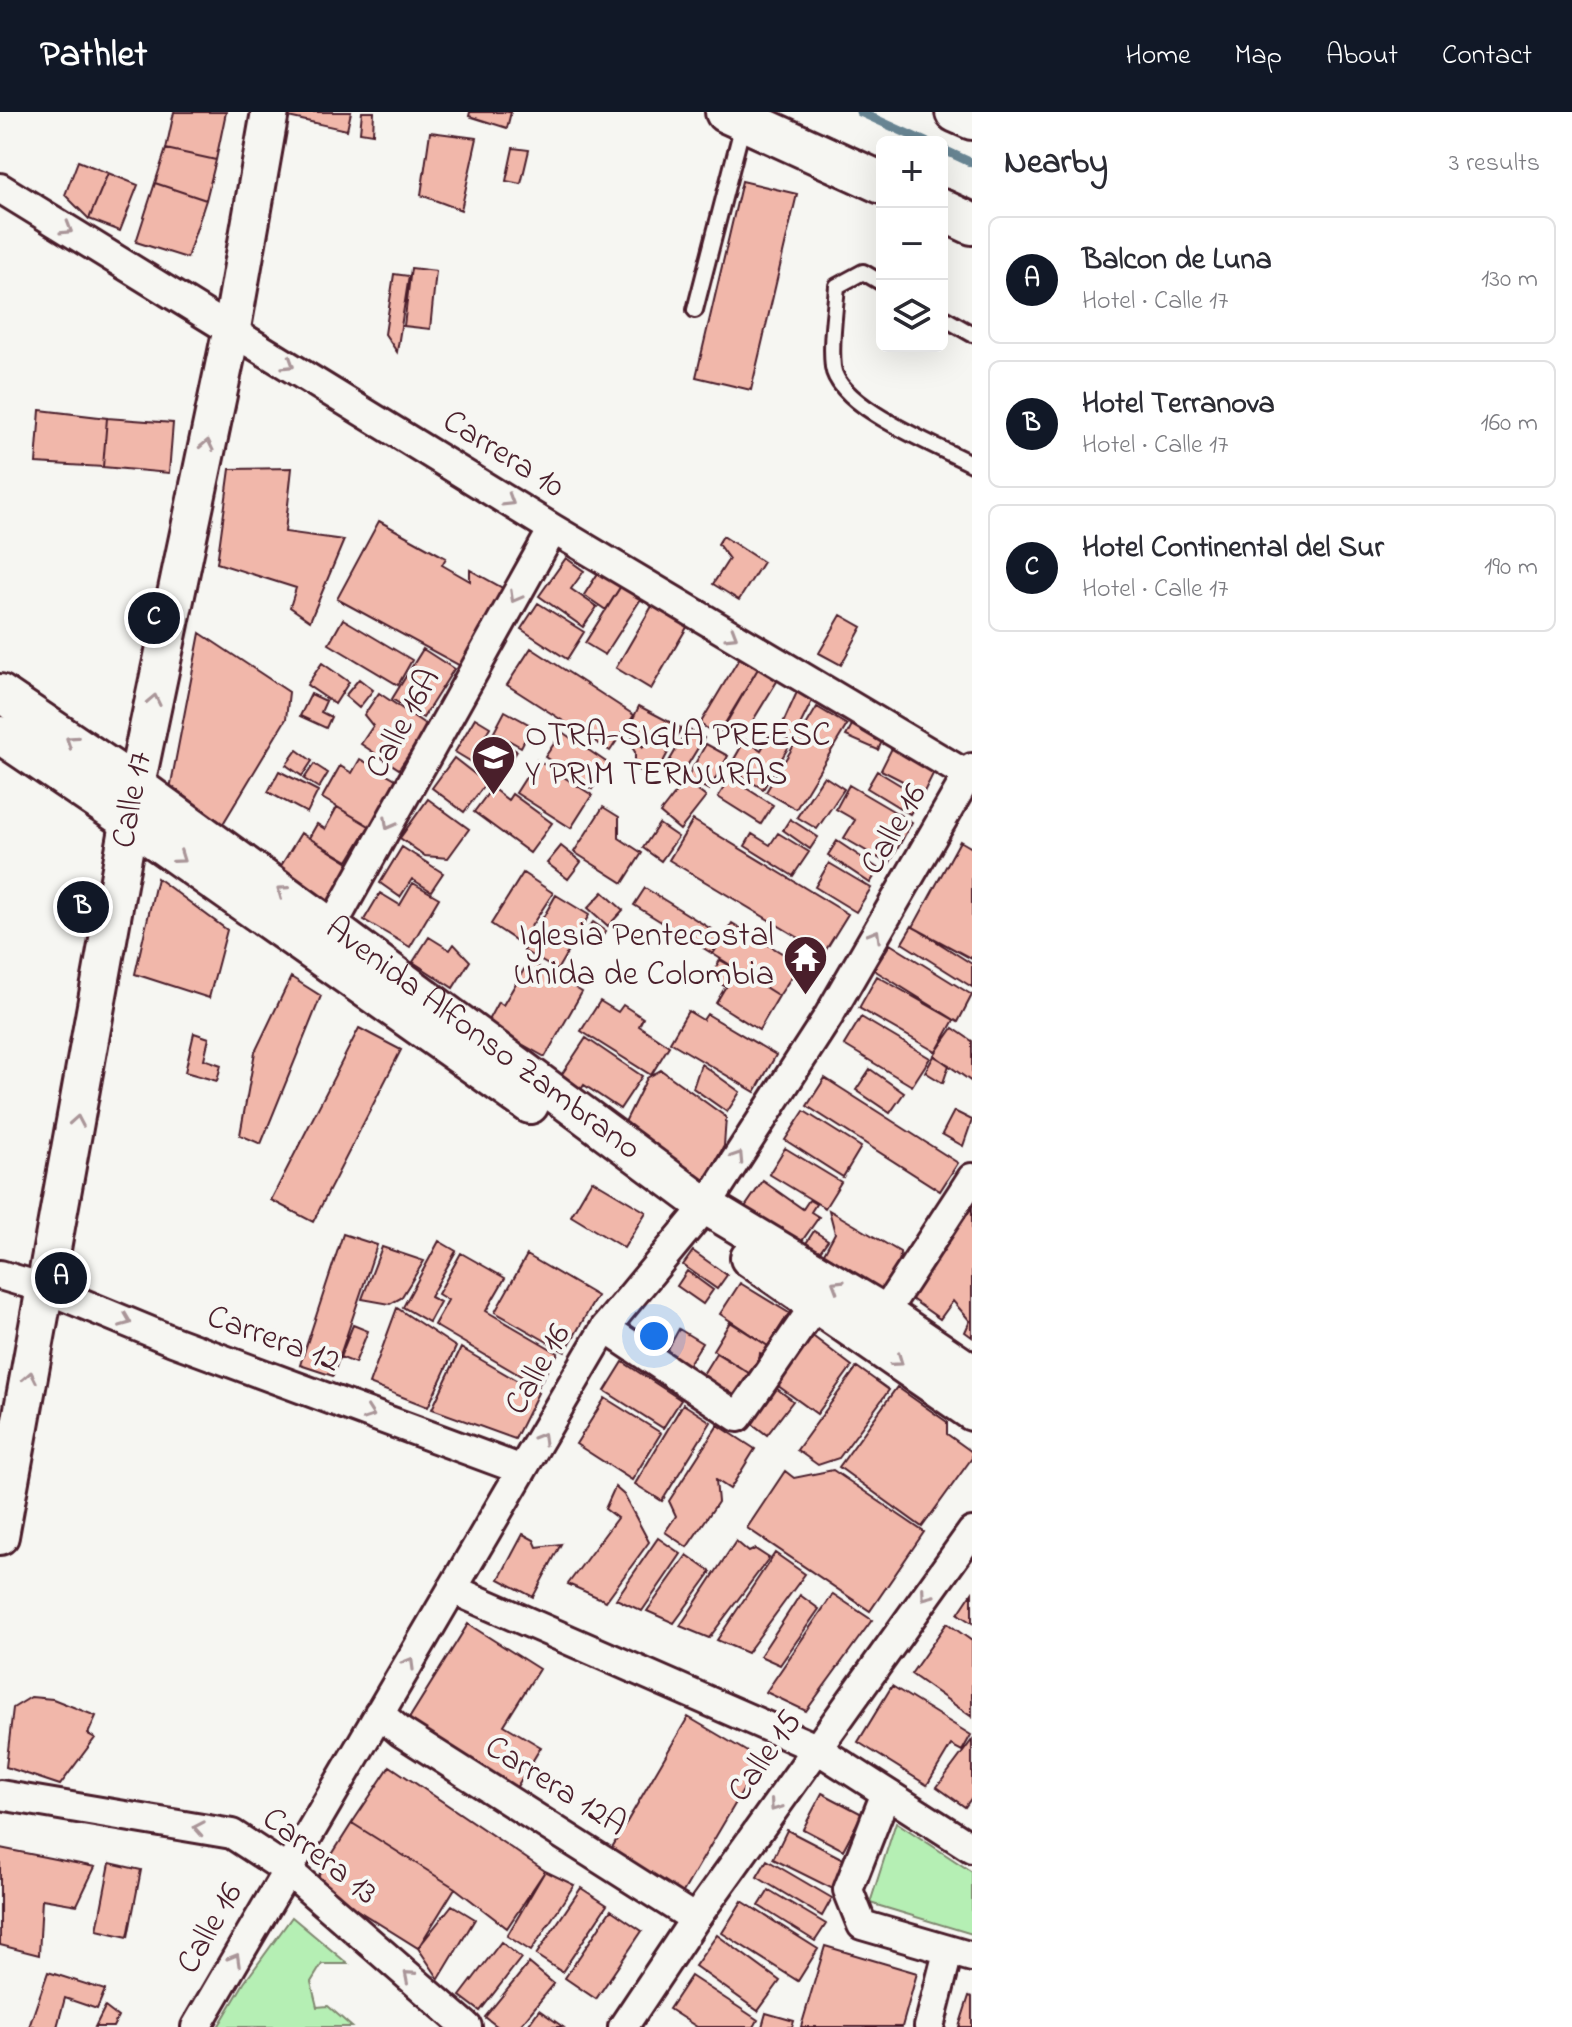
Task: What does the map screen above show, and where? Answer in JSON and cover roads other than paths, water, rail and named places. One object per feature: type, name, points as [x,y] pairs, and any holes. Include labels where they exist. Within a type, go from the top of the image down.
[{"type":"main road","points":[[956,112],[972,119]]},
{"type":"main road","points":[[735,116],[876,180]]},
{"type":"main road","points":[[948,213],[972,224]]},
{"type":"street","name":"Calle 17","points":[[0,1536],[136,785],[232,328],[270,112]]},
{"type":"street","name":"Carrera 10","points":[[0,188],[232,328],[553,529],[971,774]]},
{"type":"street","name":"Calle 16A","points":[[324,941],[553,529]]},
{"type":"street","name":"Avenida Alfonso Zambrano","points":[[0,693],[136,785],[324,941],[701,1214],[816,1304],[972,1412]]},
{"type":"street","name":"Avenida Alfonso Zambrano","points":[[0,735],[130,823],[324,941]]},
{"type":"street","name":"Calle 16","points":[[196,2027],[605,1328],[701,1214],[828,1017],[971,774]]},
{"type":"street","points":[[884,1313],[972,1178]]},
{"type":"street","name":"Avenida Alfonso Zambrano","points":[[701,1214],[884,1313],[972,1373]]},
{"type":"street","name":"Carrera 12","points":[[0,1275],[47,1289],[173,1341],[522,1470]]},
{"type":"street","points":[[605,1328],[738,1417],[816,1304]]},
{"type":"street","name":"Calle 15","points":[[623,2027],[695,1919],[972,1532]]},
{"type":"street","points":[[452,1589],[816,1748],[972,1848]]},
{"type":"street","name":"Carrera 12A","points":[[379,1713],[401,1732],[695,1919]]},
{"type":"street","points":[[886,1793],[848,1890],[862,1925],[960,1954],[929,2027]]},
{"type":"street","name":"Carrera 13","points":[[0,1795],[232,1834],[287,1870],[467,2027]]},
{"type":"lane","points":[[695,310],[735,116]]},
{"type":"lane","points":[[877,280],[863,272],[837,286],[833,369],[843,390],[860,405],[972,464]]},
{"type":"lane","points":[[948,320],[972,334]]},
{"type":"waterway","points":[[860,112],[913,136]]},
{"type":"waterway","points":[[948,152],[972,163]]},
{"type":"place","name":"Hotel Continental del Sur","points":[[154,618]]},
{"type":"place","name":"OTRA-SIGLA PREESC Y PRIM TERNURAS","points":[[494,796]]},
{"type":"place","name":"Hotel Terranova","points":[[83,907]]},
{"type":"place","name":"Iglesia Pentecostal Unida de Colombia","points":[[805,996]]},
{"type":"place","name":"Balcon de Luna","points":[[61,1278]]}]
